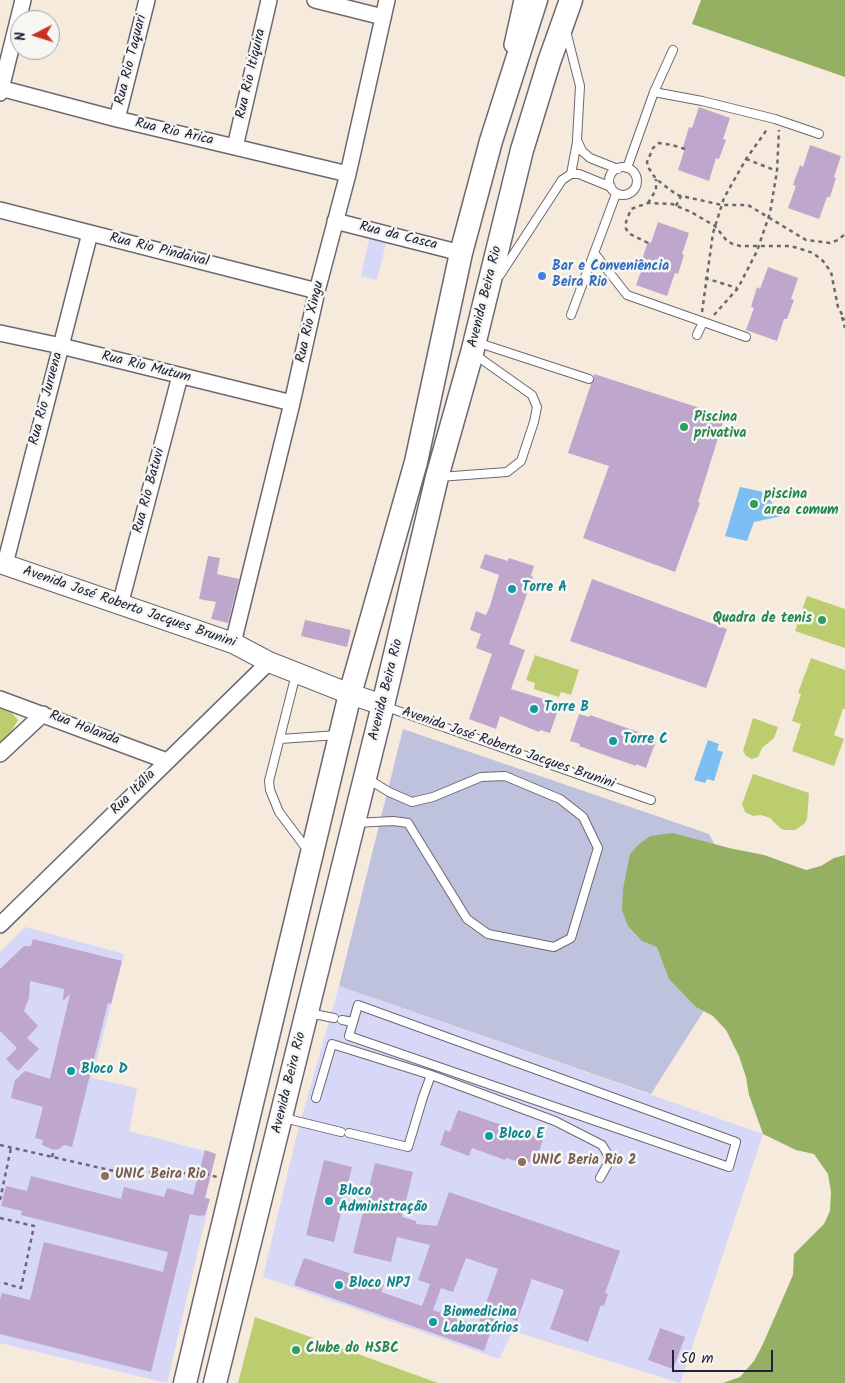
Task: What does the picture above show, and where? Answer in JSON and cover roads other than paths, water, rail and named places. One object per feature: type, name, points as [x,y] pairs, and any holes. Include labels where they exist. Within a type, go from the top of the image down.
[{"type":"main road","points":[[185,1383],[350,694],[416,462],[462,253],[491,141],[536,0]]},
{"type":"main road","name":"Avenida Beira Rio","points":[[215,1383],[282,1118],[353,823],[384,705],[437,477],[473,347],[522,150],[571,0]]},
{"type":"main road","points":[[416,462],[423,476],[428,479],[437,477]]},
{"type":"main road","name":"Avenida José Roberto Jacques Brunini","points":[[2,564],[233,643],[269,662],[350,694],[384,705]]},
{"type":"main road","points":[[275,1006],[286,1002],[291,1003],[307,1013]]},
{"type":"street","points":[[0,90],[24,0]]},
{"type":"street","name":"Rua Rio Taquari","points":[[117,119],[147,0]]},
{"type":"street","name":"Rua Rio Itiquira","points":[[234,147],[269,0]]},
{"type":"street","points":[[315,0],[383,17]]},
{"type":"street","name":"Rua Rio Xingu","points":[[233,643],[292,403],[317,291],[348,174],[387,0]]},
{"type":"street","points":[[491,141],[522,0]]},
{"type":"street","name":"Rua Rio Arica","points":[[0,90],[348,174]]},
{"type":"street","name":"Rua Rio Pindaival","points":[[0,210],[317,291]]},
{"type":"street","name":"Rua da Casca","points":[[335,221],[462,253]]},
{"type":"street","name":"Rua Rio Juruena","points":[[2,564],[90,234]]},
{"type":"street","name":"Rua Rio Mutum","points":[[0,333],[61,346],[292,403]]},
{"type":"street","name":"Rua Rio Batuvi","points":[[120,604],[180,376]]},
{"type":"street","name":"Rua Itália","points":[[0,925],[269,662]]},
{"type":"street","name":"Rua Holanda","points":[[0,699],[167,761]]},
{"type":"street","points":[[0,754],[43,714]]},
{"type":"lane","points":[[563,21],[580,86],[577,140],[571,174]]},
{"type":"lane","points":[[626,168],[654,92],[673,50]]},
{"type":"lane","points":[[654,92],[702,101],[777,120],[819,134]]},
{"type":"lane","points":[[577,140],[582,151],[590,158],[618,169]]},
{"type":"lane","points":[[486,295],[562,180],[571,174],[579,174],[613,191],[626,195],[636,186],[636,177],[631,170],[626,168],[614,171],[609,179],[613,191],[595,254],[571,315]]},
{"type":"lane","points":[[595,254],[627,295],[746,337]]},
{"type":"lane","points":[[697,335],[703,322]]},
{"type":"lane","points":[[473,347],[589,379]]},
{"type":"lane","points":[[437,477],[507,472],[520,462],[534,422],[537,407],[532,395],[473,347]]},
{"type":"lane","points":[[296,673],[269,782],[270,790],[280,812],[311,856]]},
{"type":"lane","name":"Avenida José Roberto Jacques Brunini","points":[[384,705],[651,800]]},
{"type":"lane","points":[[280,739],[340,735]]},
{"type":"lane","points":[[353,823],[393,821],[408,823],[466,919],[488,934],[554,948],[571,938],[598,848],[583,817],[560,799],[504,776],[481,777],[433,797],[412,802],[389,792],[365,777]]},
{"type":"lane","points":[[358,1005],[736,1142],[729,1167],[349,1036],[353,1022],[358,1005]]},
{"type":"lane","points":[[307,1013],[353,1022]]},
{"type":"lane","points":[[316,1098],[332,1044],[431,1074],[555,1121],[602,1145],[608,1155],[609,1162],[600,1178]]},
{"type":"lane","points":[[282,1118],[408,1147],[431,1074]]},
{"type":"water","name":"piscina area comum","points":[[740,487],[764,492],[782,516],[754,522],[747,541],[725,536]]},
{"type":"water","points":[[708,740],[719,744],[717,750],[723,752],[714,781],[707,779],[705,783],[694,780]]},
{"type":"place","name":"Bar e Conveniência Beira Rio","points":[[542,276]]},
{"type":"place","name":"Piscina privativa","points":[[684,427]]},
{"type":"place","name":"piscina area comum","points":[[754,504]]},
{"type":"place","name":"Torre A","points":[[512,589]]},
{"type":"place","name":"Quadra de tenis","points":[[822,620]]},
{"type":"place","name":"Torre B","points":[[534,709]]},
{"type":"place","name":"Torre C","points":[[613,741]]},
{"type":"place","name":"Bloco D","points":[[71,1071]]},
{"type":"place","name":"Bloco E","points":[[489,1136]]},
{"type":"place","name":"UNIC Beria Rio 2","points":[[522,1162]]},
{"type":"place","name":"UNIC Beira Rio","points":[[105,1176]]},
{"type":"place","name":"Bloco Administração","points":[[329,1201]]},
{"type":"place","name":"Bloco NPJ","points":[[339,1285]]},
{"type":"place","name":"Biomedicina Laboratórios","points":[[433,1322]]},
{"type":"place","name":"Clube do HSBC","points":[[296,1350]]}]
